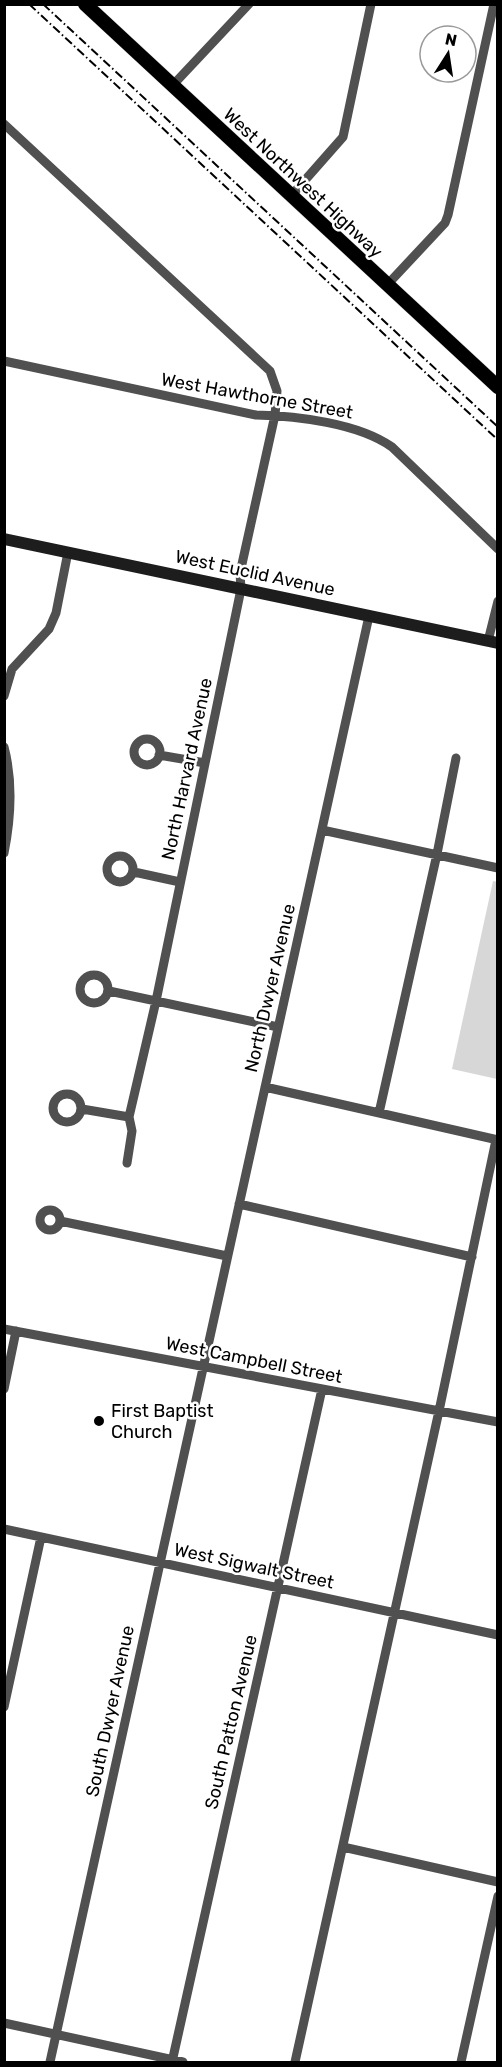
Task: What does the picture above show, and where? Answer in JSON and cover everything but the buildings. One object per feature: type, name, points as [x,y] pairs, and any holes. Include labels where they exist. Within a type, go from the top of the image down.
[{"type":"main road","name":"West Northwest Highway","points":[[85,4],[387,285],[496,382]]},
{"type":"main road","name":"West Euclid Avenue","points":[[4,538],[493,642]]},
{"type":"street","points":[[172,86],[249,4]]},
{"type":"street","points":[[291,196],[343,137],[372,4]]},
{"type":"street","points":[[387,285],[445,223],[494,4]]},
{"type":"street","name":"North Harvard Avenue","points":[[4,124],[270,371],[276,382],[278,398],[240,573],[241,589],[156,1001],[129,1118],[132,1131],[127,1162]]},
{"type":"street","name":"West Hawthorne Street","points":[[4,361],[256,415],[294,416],[365,433],[392,447],[498,549]]},
{"type":"street","points":[[4,696],[9,668],[49,629],[56,613],[68,552]]},
{"type":"street","points":[[493,642],[498,601]]},
{"type":"street","name":"North Dwyer Avenue","points":[[202,1367],[369,616]]},
{"type":"street","points":[[4,747],[9,765],[10,784],[4,853]]},
{"type":"street","points":[[159,755],[205,764]]},
{"type":"street","points":[[380,1113],[456,758]]},
{"type":"street","points":[[322,830],[498,868]]},
{"type":"street","points":[[134,872],[180,882]]},
{"type":"street","points":[[109,991],[278,1027]]},
{"type":"street","points":[[265,1087],[497,1140],[295,2062]]},
{"type":"street","points":[[82,1109],[129,1118]]},
{"type":"street","points":[[238,1204],[472,1257]]},
{"type":"street","points":[[60,1221],[227,1256]]},
{"type":"street","name":"West Campbell Street","points":[[4,1329],[498,1422]]},
{"type":"street","points":[[4,1389],[16,1331]]},
{"type":"street","name":"South Dwyer Avenue","points":[[50,2062],[202,1367]]},
{"type":"street","name":"South Patton Avenue","points":[[172,2061],[322,1389]]},
{"type":"street","name":"West Sigwalt Street","points":[[4,1529],[498,1635]]},
{"type":"street","points":[[4,1707],[41,1537]]},
{"type":"street","points":[[343,1847],[498,1882]]},
{"type":"street","points":[[461,2062],[498,1896]]},
{"type":"street","points":[[4,2023],[183,2062]]},
{"type":"shaded area","points":[[493,881],[498,882],[497,1079],[452,1069]]},
{"type":"railway","points":[[29,4],[498,440]]},
{"type":"railway","points":[[43,4],[498,427]]},
{"type":"place","name":"First Baptist Church","points":[[99,1421]]}]
